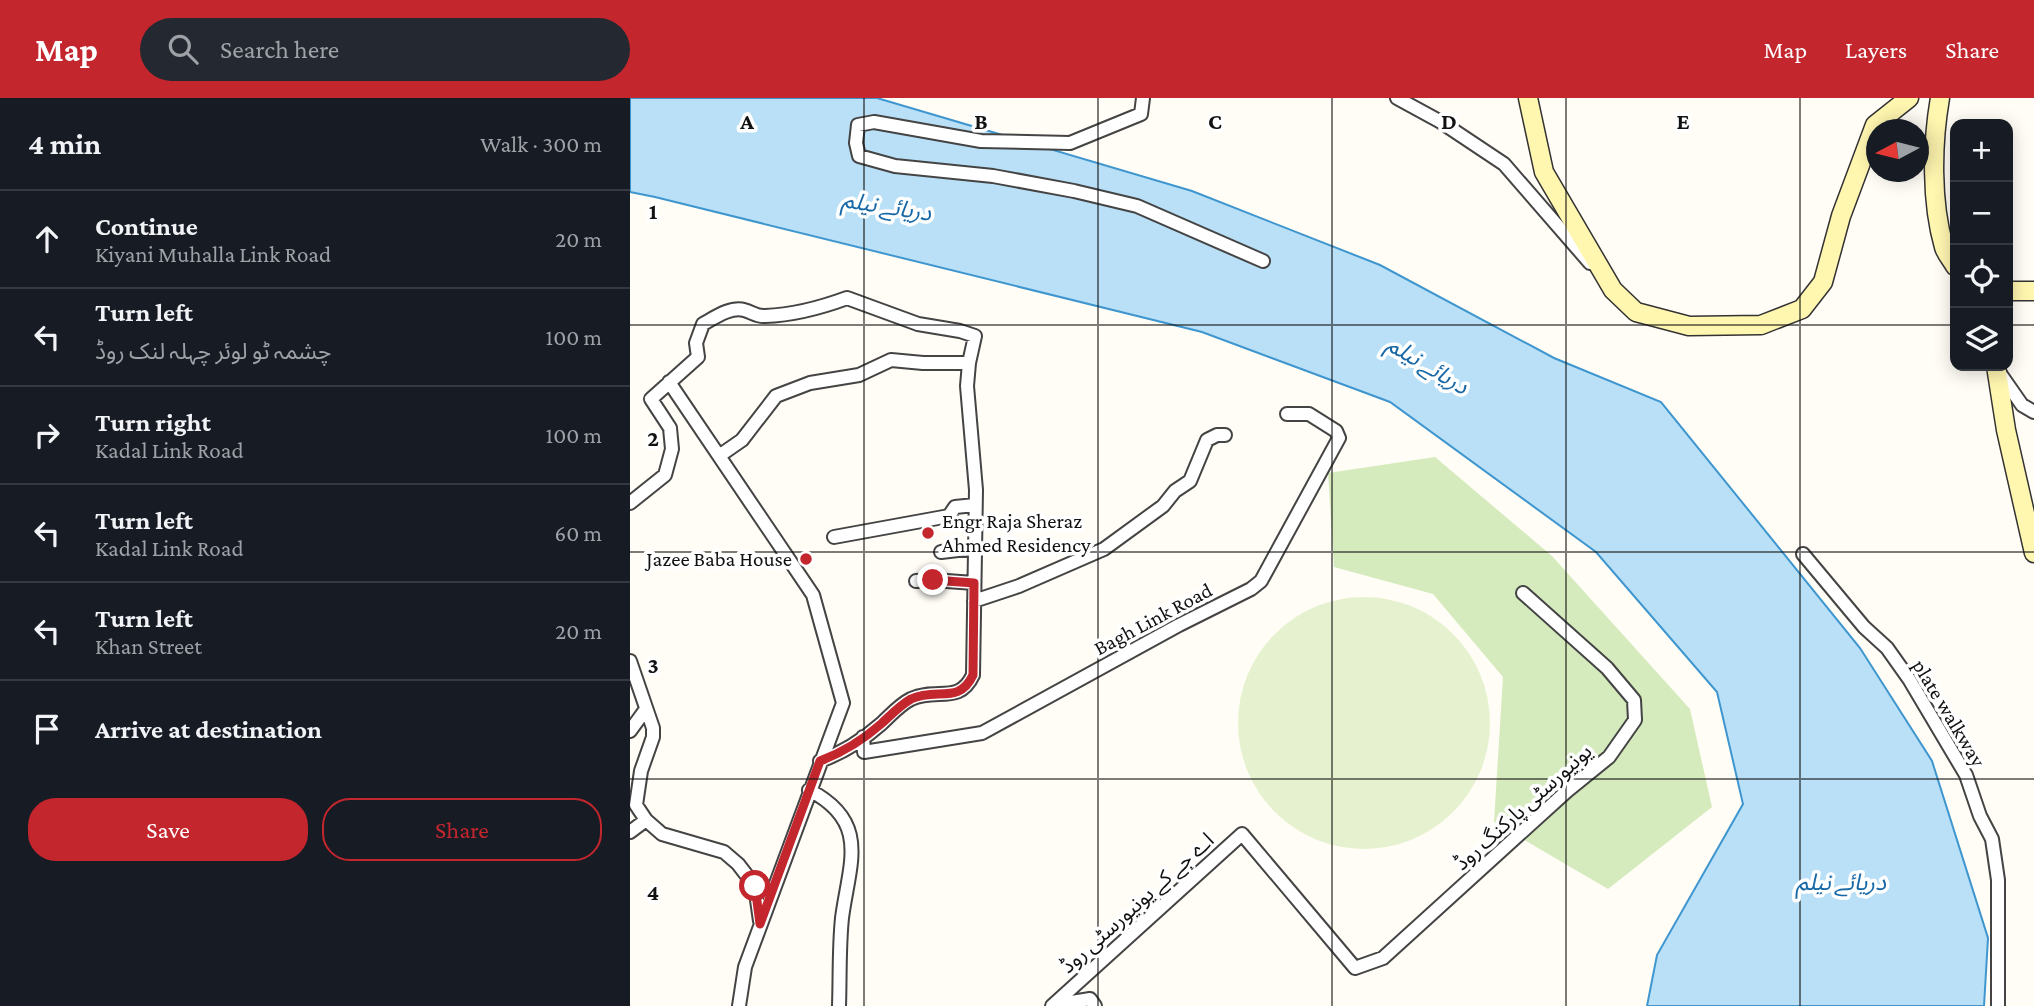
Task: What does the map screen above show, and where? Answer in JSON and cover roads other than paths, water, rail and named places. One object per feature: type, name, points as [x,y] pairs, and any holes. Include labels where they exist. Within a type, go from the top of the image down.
[{"type":"street","points":[[1143,98],[1141,114],[1070,143],[981,141],[874,122],[858,125],[856,143],[859,156],[895,166],[993,176],[1137,206],[1263,261]]},
{"type":"street","points":[[1397,98],[1441,122],[1504,164],[1613,290],[1636,312],[1689,326],[1761,325],[1802,309],[1823,282],[1841,216],[1875,125],[1909,98]]},
{"type":"street","points":[[1528,98],[1544,172],[1613,290]]},
{"type":"street","points":[[1940,98],[1933,185],[1945,249],[1950,258]]},
{"type":"street","points":[[2013,291],[2034,290]]},
{"type":"street","points":[[630,503],[665,475],[672,449],[670,428],[651,399],[698,357],[696,343],[703,324],[725,312],[741,309],[761,317],[770,316],[822,307],[846,298],[918,324],[975,336],[968,363],[967,386],[975,505],[973,675],[961,691],[913,698],[898,707],[863,737],[820,761]]},
{"type":"street","points":[[719,456],[742,440],[776,396],[810,383],[859,374],[891,360],[968,363]]},
{"type":"street","points":[[1997,371],[2006,430],[2034,553]]},
{"type":"street","points":[[1999,371],[2022,405],[2034,411]]},
{"type":"street","points":[[669,383],[813,595],[843,703],[745,967],[739,1006]]},
{"type":"street","name":"Bagh Link Road","points":[[863,737],[864,752],[982,733],[1251,589],[1261,581],[1339,438],[1336,431],[1309,414],[1287,414]]},
{"type":"street","points":[[974,601],[1019,586],[1104,550],[1163,506],[1175,491],[1190,481],[1207,440],[1224,435]]},
{"type":"street","points":[[834,537],[949,516],[955,508],[975,505]]},
{"type":"street","points":[[941,552],[975,548]]},
{"type":"street","name":"plate walkway","points":[[1803,554],[1864,627],[1887,648],[1909,679],[1966,775],[1980,816],[1992,839],[1998,880],[1998,1006]]},
{"type":"street","points":[[916,581],[974,583]]},
{"type":"street","name":"یونیورسٹی پارکنگ روڈ","points":[[1355,968],[1383,958],[1392,950],[1567,791],[1609,757],[1635,719],[1634,700],[1607,668],[1522,593]]},
{"type":"street","points":[[630,662],[653,728],[653,737],[641,771],[636,805],[646,820],[663,834],[724,852],[738,864],[755,886],[760,924]]},
{"type":"street","points":[[630,731],[646,709]]},
{"type":"street","points":[[809,790],[821,796],[844,817],[852,845],[850,877],[842,921],[839,1006]]},
{"type":"street","points":[[630,832],[646,820]]},
{"type":"street","name":"اے جے کے یونیورسٹی روڈ","points":[[1053,1006],[1242,834],[1355,968]]},
{"type":"street","name":"اے جے کے یونیورسٹی روڈ","points":[[1053,1006],[1090,999],[1095,1006]]},
{"type":"water","name":"دریائے نیلم","points":[[630,98],[877,98],[1192,191],[1380,265],[1554,358],[1661,402],[1860,648],[1932,761],[1988,938],[1984,1006],[1647,1006],[1657,955],[1743,804],[1717,692],[1596,552],[1390,402],[1202,332],[630,192]]},
{"type":"place","name":"Engr Raja Sheraz Ahmed Residency","points":[[928,533]]},
{"type":"place","name":"Jazee Baba House","points":[[806,559]]}]
